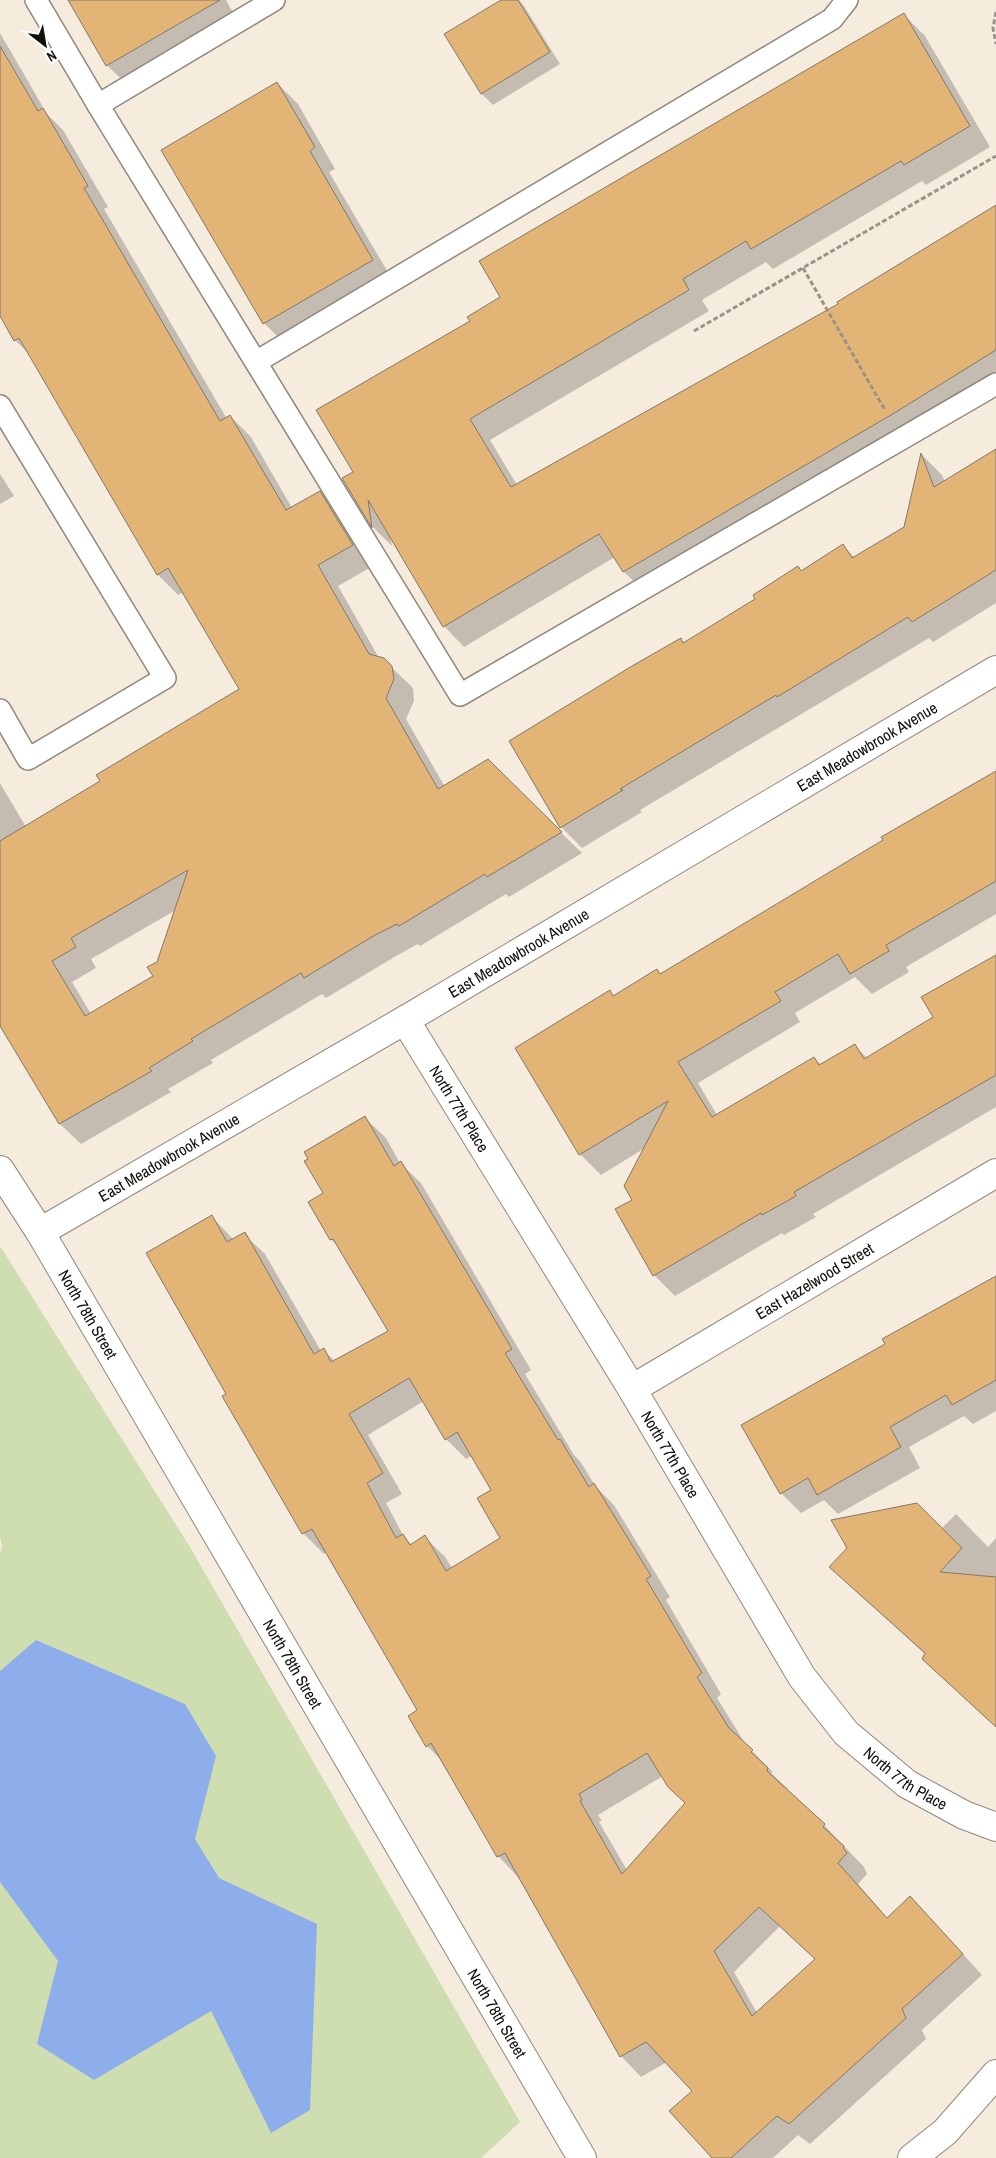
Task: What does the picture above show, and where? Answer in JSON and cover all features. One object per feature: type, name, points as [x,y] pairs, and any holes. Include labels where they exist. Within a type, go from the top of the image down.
[{"type":"street","name":"East Meadowbrook Avenue","points":[[40,1232],[405,1020],[996,670]]},
{"type":"street","name":"North 77th Place","points":[[405,1020],[632,1389],[802,1677],[846,1733],[907,1784],[964,1815],[996,1827]]},
{"type":"street","name":"North 78th Street","points":[[0,1170],[40,1232],[582,2158]]},
{"type":"street","name":"East Hazelwood Street","points":[[632,1389],[996,1173]]},
{"type":"street","points":[[912,2158],[945,2132],[996,2074]]},
{"type":"lane","points":[[36,0],[98,105],[460,695],[996,384]]},
{"type":"lane","points":[[98,105],[274,0]]},
{"type":"lane","points":[[256,362],[832,19],[847,0]]},
{"type":"lane","points":[[0,406],[165,678],[28,759],[0,710]]},
{"type":"path","points":[[996,12],[993,28],[996,44]]},
{"type":"path","points":[[694,331],[996,156]]},
{"type":"path","points":[[803,268],[886,413]]},
{"type":"green space","points":[[0,1246],[190,1547],[520,2122],[481,2158],[0,2158],[0,1554],[2,1547],[0,1537]]},
{"type":"water","points":[[36,1640],[185,1704],[216,1756],[195,1839],[219,1878],[317,1924],[310,2110],[271,2133],[211,2011],[94,2080],[37,2044],[58,1961],[0,1882],[0,1671]]},
{"type":"building","points":[[68,0],[220,0],[106,66]]},
{"type":"building","points":[[501,0],[518,0],[550,52],[481,94],[444,34]]},
{"type":"building","points":[[904,13],[970,126],[904,165],[901,161],[751,249],[746,241],[683,279],[689,290],[470,419],[511,487],[838,304],[837,302],[996,205],[996,350],[891,415],[623,572],[599,534],[443,627],[368,500],[372,528],[342,478],[353,472],[316,410],[470,321],[467,317],[500,297],[479,261]]},
{"type":"building","points":[[0,46],[38,111],[43,108],[88,186],[84,188],[220,421],[230,415],[286,510],[320,491],[353,545],[318,565],[369,654],[384,658],[392,666],[394,679],[386,698],[438,789],[488,759],[562,832],[487,877],[485,874],[399,926],[397,924],[375,935],[304,978],[301,973],[191,1039],[193,1041],[149,1068],[152,1071],[59,1124],[0,1026],[0,841],[100,781],[96,775],[239,689],[168,568],[157,575],[19,338],[14,341],[0,316]],"holes":[[[188,870],[157,962],[147,967],[153,976],[85,1016],[52,961],[76,947],[71,938]]]},
{"type":"building","points":[[277,82],[315,147],[310,151],[373,260],[263,324],[161,150]]},
{"type":"building","points":[[996,449],[996,570],[912,622],[908,617],[777,697],[776,695],[620,789],[623,790],[560,828],[509,741],[681,638],[683,643],[755,599],[753,595],[798,566],[801,571],[843,544],[852,558],[904,527],[921,453],[934,487]]},
{"type":"building","points":[[996,771],[996,881],[886,945],[889,951],[850,974],[838,954],[775,992],[781,1001],[678,1062],[712,1117],[814,1057],[819,1065],[855,1044],[864,1059],[933,1017],[921,997],[996,955],[996,1075],[794,1192],[796,1196],[762,1215],[761,1213],[653,1276],[615,1209],[632,1200],[624,1186],[668,1101],[579,1155],[515,1048],[610,990],[613,996],[657,969],[660,974],[883,840],[881,837]]},
{"type":"building","points":[[365,1116],[394,1166],[401,1161],[512,1349],[505,1353],[558,1440],[560,1439],[589,1487],[594,1483],[651,1576],[646,1579],[702,1673],[697,1677],[729,1728],[753,1750],[751,1752],[768,1768],[767,1771],[825,1824],[823,1827],[844,1846],[843,1848],[847,1853],[838,1863],[887,1918],[910,1896],[963,1954],[902,2009],[906,2018],[789,2124],[777,2116],[731,2158],[712,2158],[669,2111],[692,2091],[646,2042],[620,2057],[505,1853],[497,1857],[431,1743],[426,1747],[408,1716],[417,1710],[312,1529],[302,1534],[222,1396],[226,1394],[146,1253],[212,1215],[227,1242],[245,1232],[314,1354],[324,1348],[331,1362],[388,1331],[333,1239],[330,1240],[308,1202],[323,1193],[304,1161],[308,1159],[304,1152]],"holes":[[[409,1378],[445,1440],[457,1432],[491,1490],[477,1498],[500,1538],[446,1571],[425,1535],[410,1545],[403,1534],[396,1538],[367,1483],[383,1473],[349,1414]],[[647,1753],[668,1787],[685,1803],[622,1874],[580,1801],[582,1800],[579,1794]],[[759,1907],[815,1959],[752,2016],[714,1951]]]},
{"type":"building","points":[[996,1276],[996,1380],[952,1405],[946,1395],[890,1427],[901,1447],[817,1495],[808,1478],[780,1494],[741,1425],[885,1344],[882,1339]]},
{"type":"building","points":[[917,1503],[962,1548],[940,1572],[996,1577],[996,1727],[922,1659],[925,1653],[829,1567],[847,1548],[831,1520]]}]
